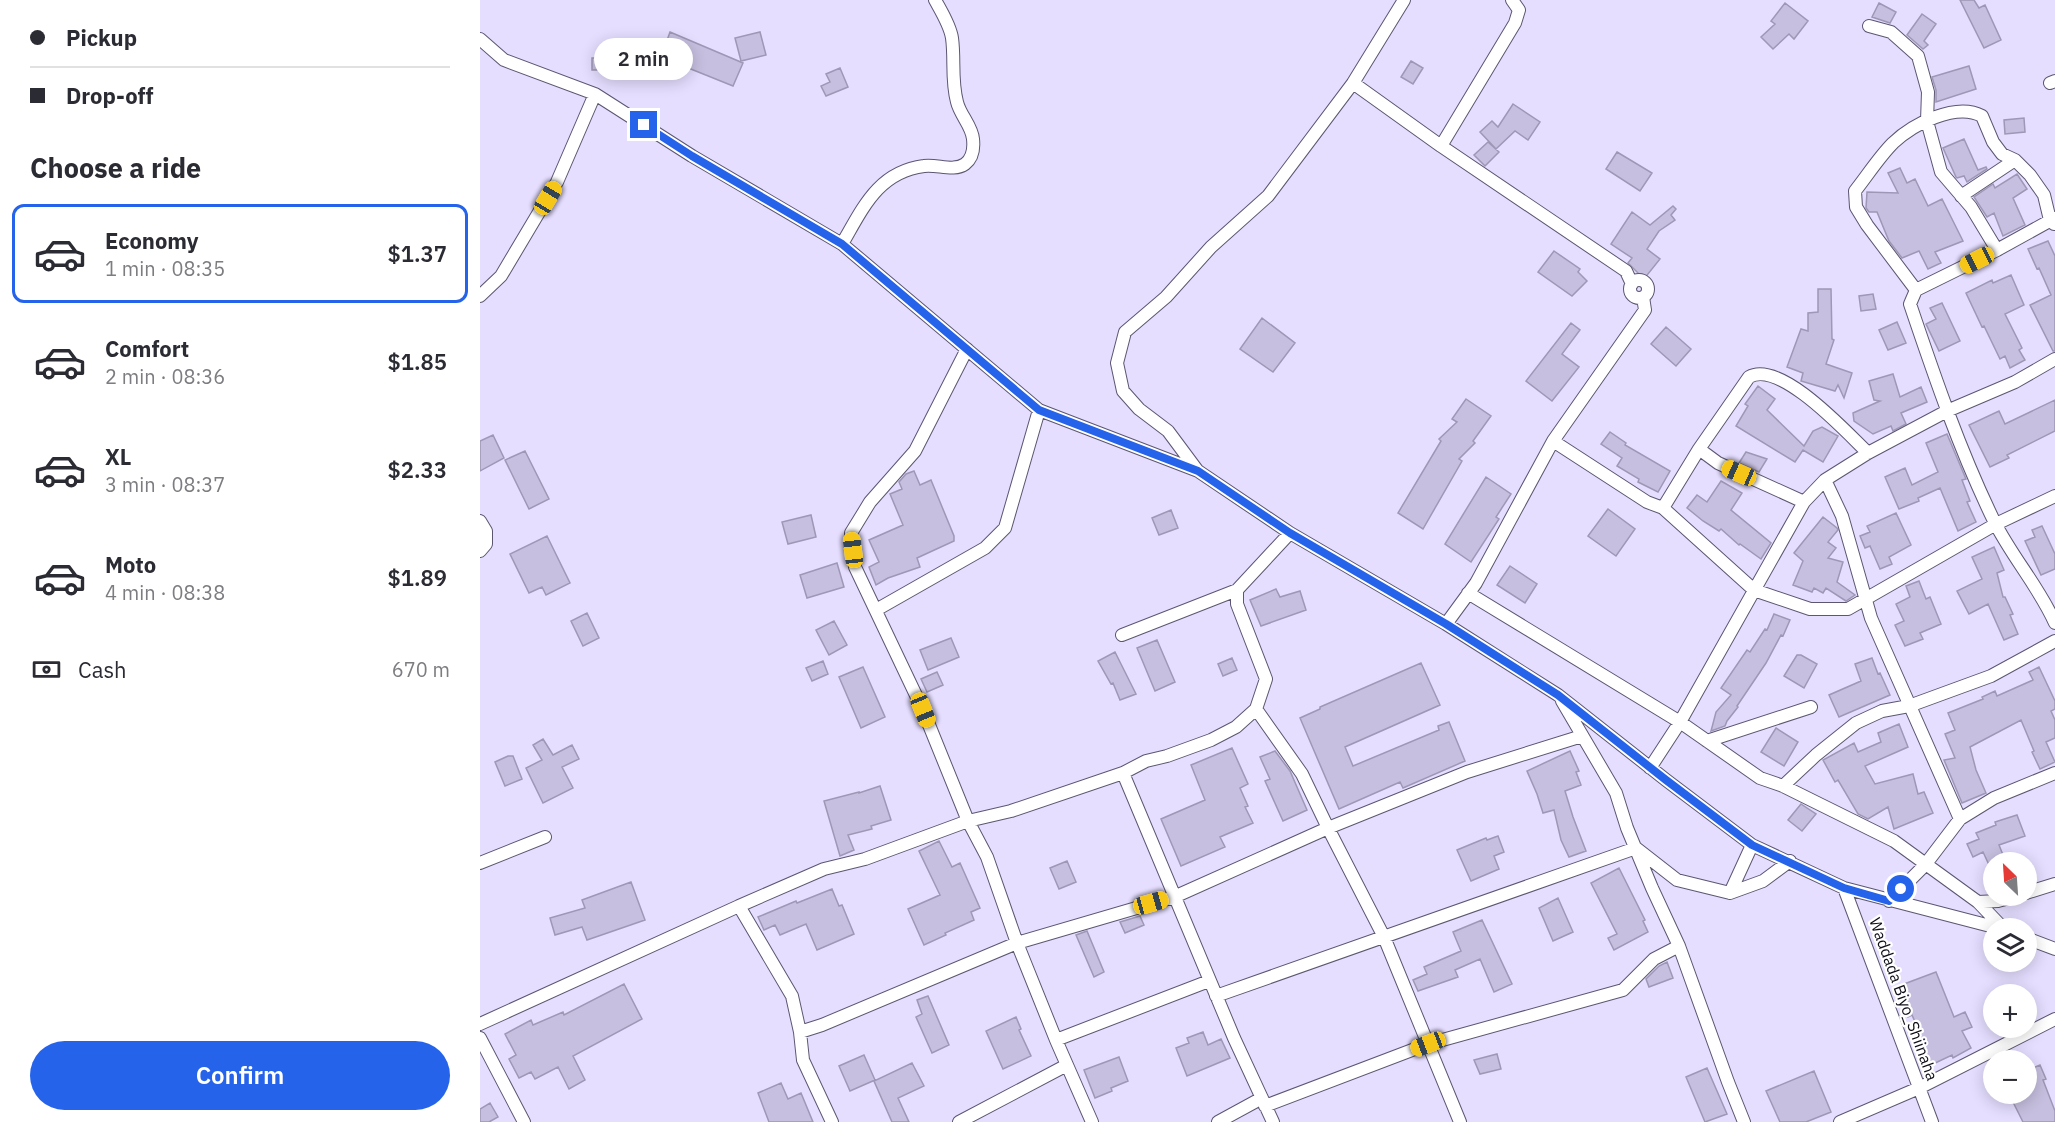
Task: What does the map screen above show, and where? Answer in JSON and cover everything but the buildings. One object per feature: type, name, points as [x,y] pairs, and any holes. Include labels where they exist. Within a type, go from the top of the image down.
[{"type":"street","points":[[842,244],[869,196],[884,182],[902,172],[925,166],[953,168],[965,164],[973,155],[973,137],[957,104],[955,93],[952,36],[935,0]]},
{"type":"street","points":[[1198,471],[1168,431],[1139,409],[1123,391],[1117,363],[1125,332],[1166,297],[1211,247],[1268,196],[1353,83],[1404,0]]},
{"type":"street","points":[[1441,146],[1515,23],[1519,10],[1512,0]]},
{"type":"street","points":[[1869,26],[1891,32],[1918,56],[1928,92],[1927,121],[1941,172],[1971,207],[1997,250]]},
{"type":"street","points":[[480,39],[504,60],[595,94],[692,156],[842,244],[1039,410],[1198,471],[1290,533],[1446,624],[1558,695],[1752,845],[1844,888],[1983,924]]},
{"type":"street","points":[[1353,83],[1441,146],[1626,271],[1632,284],[1639,280],[1646,284],[1648,291],[1643,297],[1645,310],[1553,441],[1476,583],[1446,624]]},
{"type":"street","points":[[480,296],[501,276],[557,182],[595,94]]},
{"type":"street","points":[[1916,290],[1867,225],[1856,207],[1855,191],[1893,143],[1927,121],[1953,111],[1975,112],[1983,116],[1993,142],[2002,154],[2015,160],[2044,195],[2053,221],[1916,290],[1910,304],[1947,411],[1995,524],[2046,602],[2055,623]]},
{"type":"street","points":[[1961,196],[2015,160]]},
{"type":"street","points":[[967,349],[915,451],[870,502],[851,533],[855,567],[923,710],[968,821],[987,857],[1017,943],[1092,1122]]},
{"type":"street","points":[[1650,768],[1680,722],[1804,502],[1825,480],[1868,453],[1947,411],[2015,382],[2055,359]]},
{"type":"street","points":[[1663,508],[1699,449],[1749,377],[1755,374],[1773,376],[1794,387],[1826,413],[1868,453]]},
{"type":"street","points":[[876,610],[985,548],[1005,528],[1039,410]]},
{"type":"street","points":[[1553,441],[1647,502],[1663,508],[1754,590],[1810,609],[1848,609],[1995,524],[2055,496]]},
{"type":"street","points":[[1699,449],[1718,464],[1804,502]]},
{"type":"street","points":[[1825,480],[1842,516],[1871,618],[1960,819]]},
{"type":"street","points":[[480,521],[486,531],[486,544],[480,551]]},
{"type":"street","points":[[1122,634],[1237,590],[1290,533]]},
{"type":"street","points":[[480,1024],[824,869],[865,859],[968,821],[1011,811],[1123,773],[1146,761],[1211,740],[1236,727],[1257,709],[1266,680],[1238,604],[1237,590]]},
{"type":"street","points":[[1468,593],[1680,722],[1760,778],[1783,786],[1894,841],[1978,902],[1993,918]]},
{"type":"street","points":[[1783,786],[1816,755],[1856,723],[1882,711],[1909,705],[1991,676],[2055,641]]},
{"type":"street","points":[[1558,695],[1616,794],[1636,848],[1679,946],[1744,1122]]},
{"type":"street","points":[[1707,741],[1811,706]]},
{"type":"street","points":[[1257,709],[1302,774],[1384,937],[1460,1122]]},
{"type":"street","points":[[800,1032],[822,1025],[1017,943],[1174,897],[1328,828],[1467,772],[1582,736]]},
{"type":"street","points":[[1123,773],[1209,981],[1273,1122]]},
{"type":"street","points":[[1889,901],[1925,865],[1960,819],[1994,798],[2055,773]]},
{"type":"street","points":[[480,863],[545,837]]},
{"type":"street","points":[[1730,893],[1752,845]]},
{"type":"street","points":[[1636,848],[1677,880],[1730,893],[1763,881],[1790,861]]},
{"type":"street","points":[[1216,996],[1636,848]]},
{"type":"street","points":[[2037,890],[2055,884]]},
{"type":"street","name":"Waddada Biyo_Shiinaha","points":[[1844,888],[1932,1122]]},
{"type":"street","points":[[1978,902],[1983,902]]},
{"type":"street","points":[[739,906],[792,996],[803,1060],[832,1122]]},
{"type":"street","points":[[2037,942],[2055,949]]},
{"type":"street","points":[[1218,1122],[1264,1102],[1428,1044],[1623,990],[1654,958],[1679,946]]},
{"type":"street","points":[[1056,1040],[1209,981]]},
{"type":"street","points":[[1840,1122],[1919,1088],[2055,1019]]},
{"type":"street","points":[[480,1038],[524,1122]]},
{"type":"street","points":[[959,1122],[1067,1065]]},
{"type":"route","points":[[644,125],[692,156],[842,244],[1039,410],[1198,471],[1290,533],[1446,624],[1558,695],[1752,845],[1844,888],[1889,901],[1901,889]]}]
